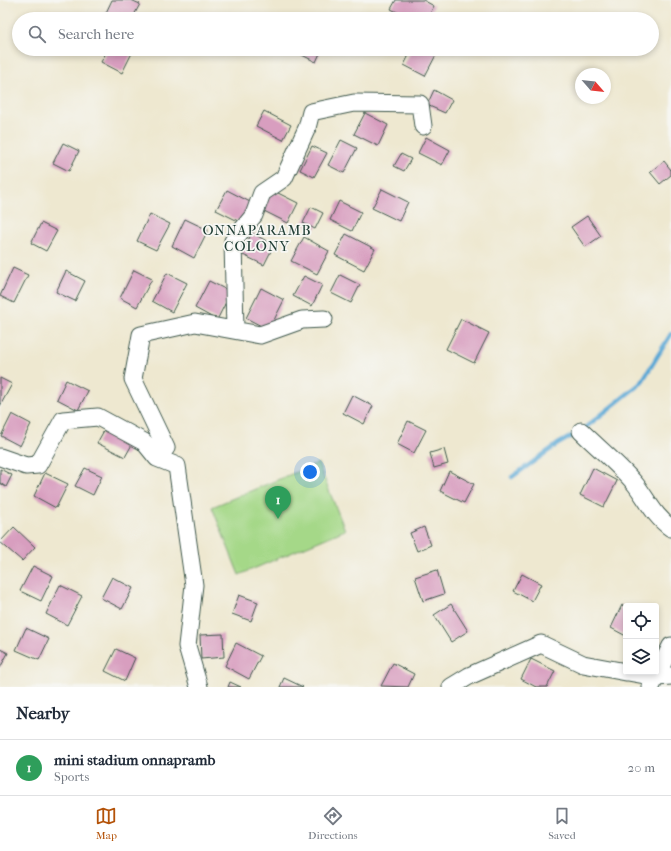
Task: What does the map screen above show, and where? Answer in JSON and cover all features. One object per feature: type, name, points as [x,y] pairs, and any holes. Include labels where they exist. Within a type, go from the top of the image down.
[{"type":"street","points":[[235,330],[233,241],[254,215],[262,193],[284,178],[307,128],[311,112],[354,103],[420,104],[423,126]]},
{"type":"street","points":[[157,458],[166,448],[134,378],[141,335],[195,323],[260,335],[302,320],[324,319]]},
{"type":"street","points":[[0,457],[26,466],[38,465],[63,420],[98,417],[144,442],[157,458],[177,466],[194,585],[187,646],[199,687]]},
{"type":"street","points":[[581,431],[636,484],[652,510],[663,523],[671,528]]},
{"type":"street","points":[[451,687],[469,676],[541,644],[583,664],[623,671]]},
{"type":"street","points":[[639,675],[659,680],[671,646]]},
{"type":"green space","points":[[318,463],[345,530],[239,575],[212,507]]},
{"type":"building","points":[[112,0],[131,0],[140,4],[136,12],[106,12]]},
{"type":"building","points":[[396,0],[423,0],[434,6],[431,12],[397,12],[391,9]]},
{"type":"building","points":[[104,56],[130,56],[122,73],[101,62]]},
{"type":"building","points":[[304,56],[319,56],[316,62]]},
{"type":"building","points":[[408,56],[435,56],[425,76],[404,65]]},
{"type":"building","points":[[434,90],[452,100],[445,113],[427,105]]},
{"type":"building","points":[[264,111],[291,125],[283,140],[256,126]]},
{"type":"building","points":[[365,113],[388,125],[378,146],[354,134]]},
{"type":"building","points":[[426,137],[450,150],[442,165],[418,153]]},
{"type":"building","points":[[341,140],[357,148],[344,173],[328,165]]},
{"type":"building","points":[[63,143],[79,151],[69,171],[53,163]]},
{"type":"building","points":[[312,146],[327,153],[314,177],[300,170]]},
{"type":"building","points":[[401,154],[411,159],[404,171],[394,166]]},
{"type":"building","points":[[664,161],[671,170],[671,175],[660,184],[650,172]]},
{"type":"building","points":[[382,189],[408,202],[399,221],[372,208]]},
{"type":"building","points":[[227,190],[252,203],[242,223],[216,210]]},
{"type":"building","points":[[272,190],[298,203],[288,223],[262,210]]},
{"type":"building","points":[[339,201],[361,212],[352,231],[330,220]]},
{"type":"building","points":[[311,207],[323,213],[315,229],[303,223]]},
{"type":"building","points":[[150,214],[170,224],[156,250],[137,241]]},
{"type":"building","points":[[587,216],[601,236],[585,247],[571,227]]},
{"type":"building","points":[[185,219],[208,230],[194,258],[172,246]]},
{"type":"building","points":[[41,223],[57,231],[46,251],[31,243]]},
{"type":"building","points":[[252,233],[274,245],[264,265],[241,254]]},
{"type":"building","points":[[346,234],[375,249],[364,270],[335,255]]},
{"type":"building","points":[[304,237],[329,251],[317,274],[291,261]]},
{"type":"building","points":[[13,268],[28,275],[14,303],[0,296]]},
{"type":"building","points":[[134,270],[152,279],[137,307],[120,298]]},
{"type":"building","points":[[66,271],[85,281],[75,301],[56,292]]},
{"type":"building","points":[[167,273],[187,283],[172,312],[152,301]]},
{"type":"building","points":[[340,275],[360,285],[351,303],[331,293]]},
{"type":"building","points":[[304,276],[322,285],[312,306],[293,296]]},
{"type":"building","points":[[209,281],[231,292],[217,320],[195,308]]},
{"type":"building","points":[[261,288],[284,300],[269,330],[246,318]]},
{"type":"building","points":[[461,319],[489,333],[474,363],[446,349]]},
{"type":"building","points":[[0,378],[12,384],[0,406]]},
{"type":"building","points":[[66,380],[88,391],[78,410],[57,399]]},
{"type":"building","points":[[352,395],[373,406],[364,424],[343,413]]},
{"type":"building","points":[[12,414],[31,424],[20,446],[1,436]]},
{"type":"building","points":[[408,421],[426,430],[414,453],[397,444]]},
{"type":"building","points":[[106,427],[134,441],[125,457],[97,443]]},
{"type":"building","points":[[444,449],[448,464],[434,468],[430,453]]},
{"type":"building","points":[[85,468],[102,476],[93,495],[75,486]]},
{"type":"building","points":[[593,468],[617,481],[604,507],[580,495]]},
{"type":"building","points":[[0,469],[12,475],[6,487],[0,483]]},
{"type":"building","points":[[449,471],[474,484],[464,503],[440,491]]},
{"type":"building","points":[[45,473],[68,484],[56,508],[34,496]]},
{"type":"building","points":[[14,527],[35,547],[22,561],[0,542]]},
{"type":"building","points":[[424,527],[431,545],[417,551],[410,533]]},
{"type":"building","points":[[33,566],[53,576],[41,601],[20,591]]},
{"type":"building","points":[[437,570],[444,594],[423,601],[415,577]]},
{"type":"building","points":[[522,574],[541,584],[532,601],[513,591]]},
{"type":"building","points":[[112,577],[133,588],[122,609],[101,598]]},
{"type":"building","points":[[60,585],[82,596],[67,625],[46,614]]},
{"type":"building","points":[[239,595],[258,602],[251,621],[232,614]]},
{"type":"building","points":[[451,604],[468,631],[451,642],[434,615]]},
{"type":"building","points":[[622,605],[623,606],[623,634],[611,628]]},
{"type":"building","points":[[26,628],[49,639],[39,660],[16,650]]},
{"type":"building","points":[[223,634],[224,657],[201,659],[200,635]]},
{"type":"building","points":[[236,643],[261,656],[249,679],[225,666]]},
{"type":"building","points":[[0,649],[8,653],[0,668]]},
{"type":"building","points":[[116,649],[135,658],[125,681],[105,671]]},
{"type":"building","points":[[531,659],[555,671],[547,687],[536,687],[521,679]]},
{"type":"building","points":[[393,663],[414,674],[408,687],[381,686]]},
{"type":"building","points":[[284,678],[303,687],[280,687]]},
{"type":"building","points":[[230,682],[241,687],[228,687]]},
{"type":"waterway","points":[[512,477],[558,444],[581,431],[641,383],[671,334]]},
{"type":"place","name":"mini stadium onnapramb","points":[[278,519]]},
{"type":"district","name":"ONNAPARAMB COLONY","points":[[257,238]]}]
